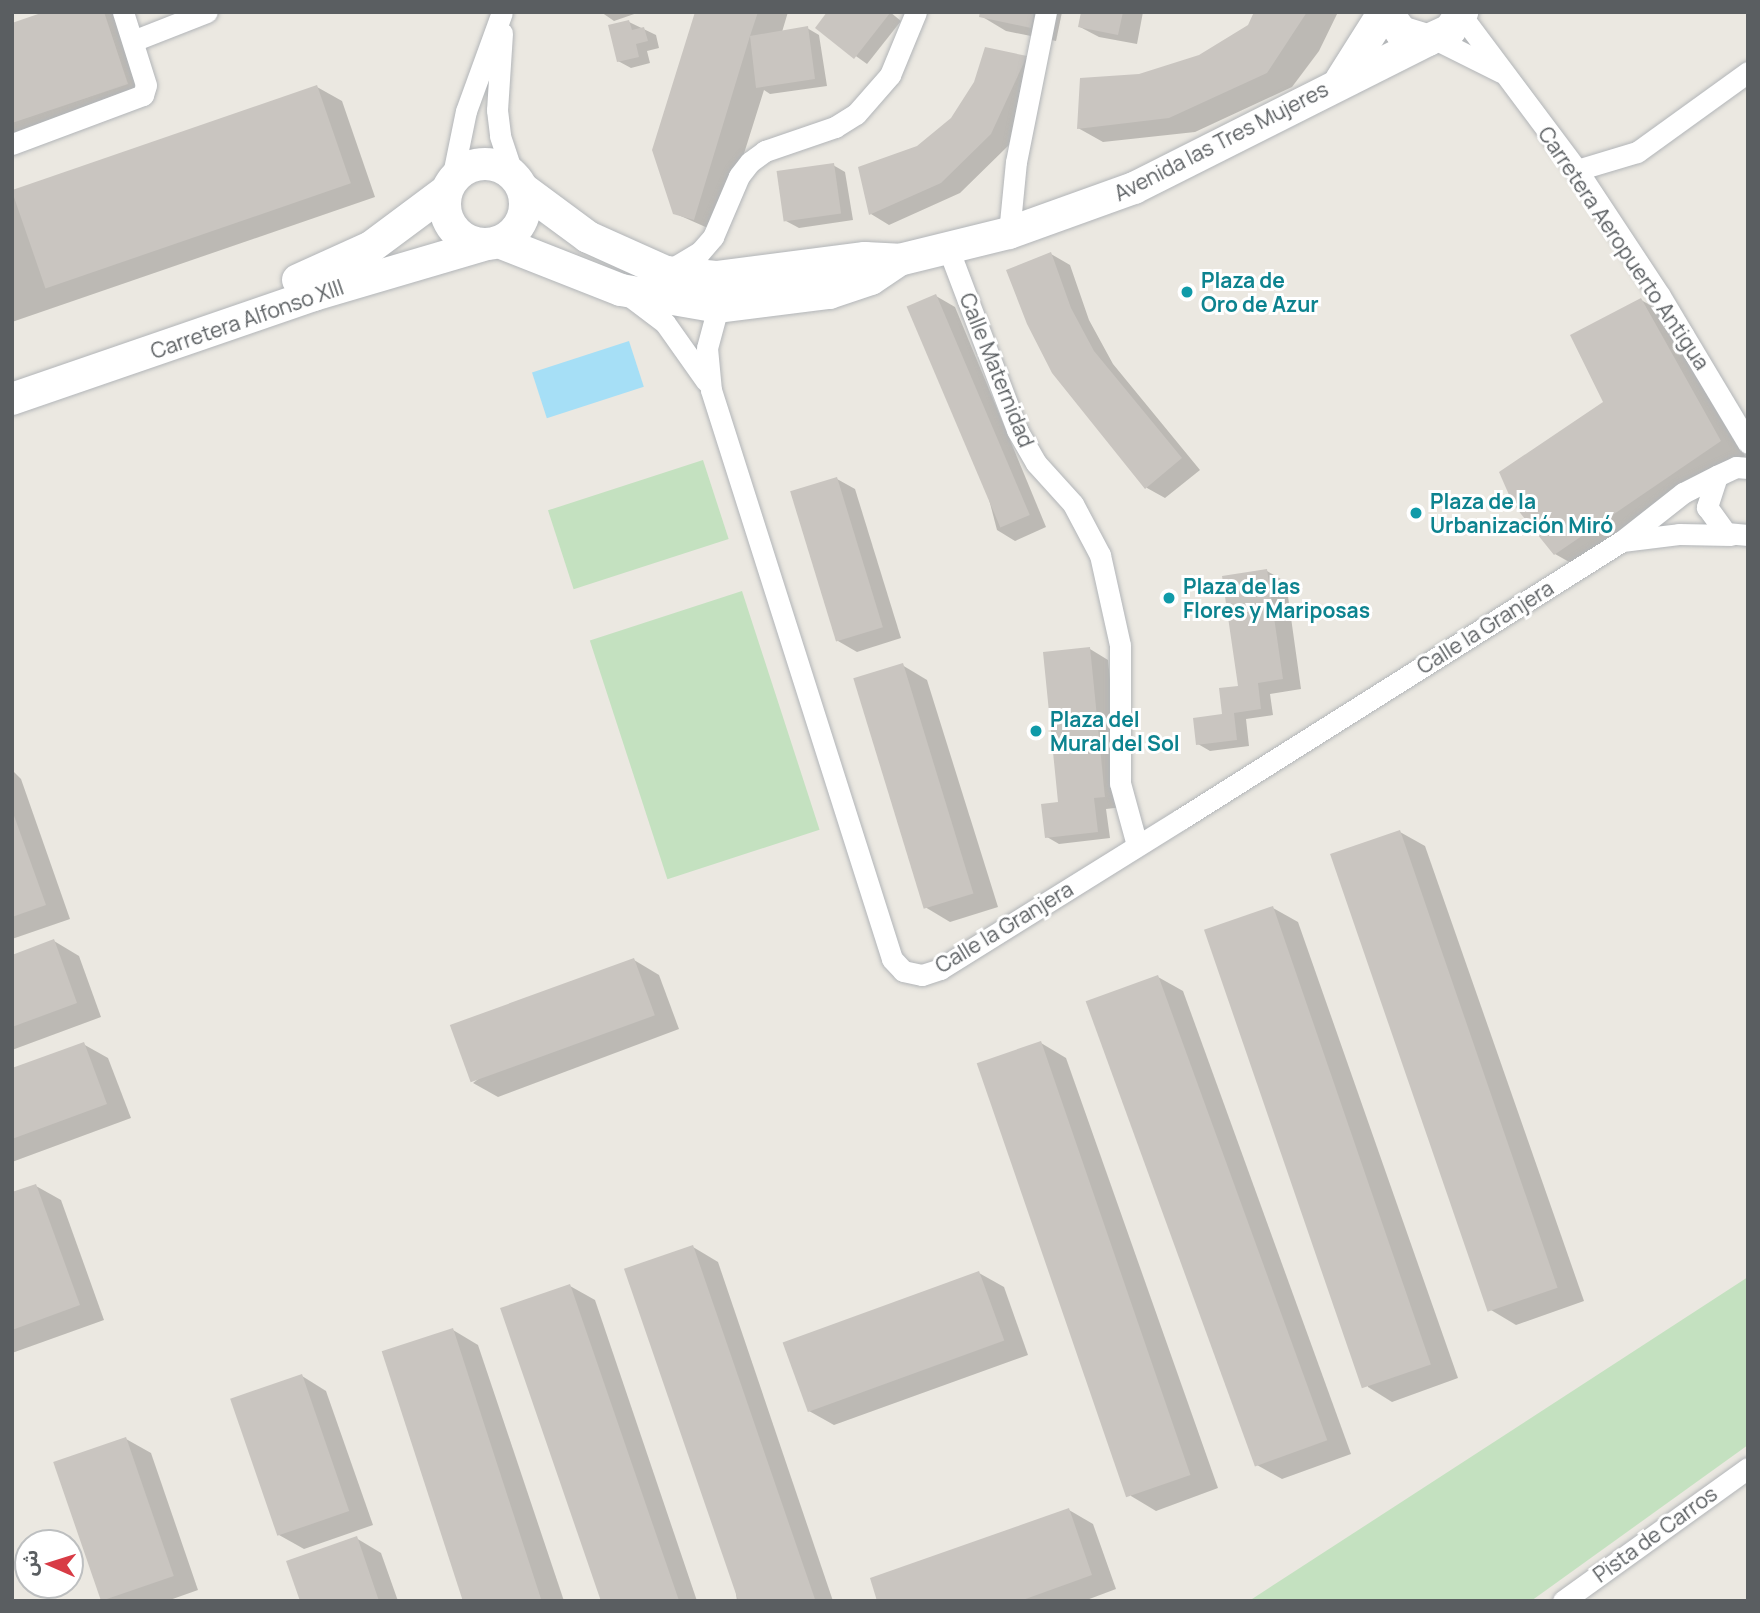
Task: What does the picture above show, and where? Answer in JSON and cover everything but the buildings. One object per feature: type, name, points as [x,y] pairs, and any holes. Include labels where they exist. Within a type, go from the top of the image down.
[{"type":"street","points":[[12,144],[143,95],[146,85],[122,12]]},
{"type":"street","points":[[133,41],[207,12]]},
{"type":"street","points":[[503,12],[497,110],[500,136],[518,182],[522,220],[492,243],[455,231],[447,218],[449,185],[466,111],[503,12]]},
{"type":"street","points":[[666,272],[700,252],[713,237],[739,177],[750,162],[765,151],[835,127],[856,114],[890,75],[916,12]]},
{"type":"street","points":[[1009,233],[1016,162],[1046,12]]},
{"type":"street","points":[[1385,12],[1401,32],[1431,39]]},
{"type":"street","name":"Avenida las Tres Mujeres","points":[[1341,79],[1385,12]]},
{"type":"street","name":"Avenida las Tres Mujeres","points":[[518,182],[588,237],[666,272],[716,277],[866,258],[899,260],[1009,233],[1134,188],[1341,79],[1450,30],[1461,14]]},
{"type":"street","name":"Carretera Aeropuerto Antigua","points":[[1461,14],[1478,32],[1503,73],[1577,170],[1744,436],[1721,473],[1707,506],[1717,526],[1742,535]]},
{"type":"street","name":"Carretera Aeropuerto Antigua","points":[[1431,39],[1503,73]]},
{"type":"street","points":[[1577,170],[1637,152],[1748,72]]},
{"type":"street","points":[[449,185],[475,164],[502,167],[518,182]]},
{"type":"street","name":"Carretera Alfonso XIII","points":[[12,380],[326,270],[392,234],[449,185]]},
{"type":"street","name":"Avenida las Tres Mujeres","points":[[492,243],[621,290],[718,307],[829,293],[871,279],[899,260]]},
{"type":"street","name":"Carretera Alfonso XIII","points":[[12,399],[326,292],[492,243]]},
{"type":"street","name":"Calle Maternidad","points":[[948,248],[1017,430],[1036,463],[1073,504],[1101,555],[1120,645],[1120,783],[1137,845]]},
{"type":"street","name":"Calle la Granjera","points":[[621,290],[665,323],[698,366],[711,390],[892,959],[903,971],[922,975],[940,969],[1622,541],[1683,493],[1721,473]]},
{"type":"street","name":"Calle la Granjera","points":[[711,390],[707,348],[718,307]]},
{"type":"street","points":[[1721,473],[1748,468]]},
{"type":"street","name":"Calle la Granjera","points":[[1622,541],[1679,534],[1742,535]]},
{"type":"street","name":"Pista de Carros","points":[[1563,1601],[1748,1468]]},
{"type":"green space","points":[[703,460],[729,539],[574,589],[548,510]]},
{"type":"green space","points":[[742,591],[820,830],[667,879],[590,640]]},
{"type":"green space","points":[[1748,1277],[1748,1445],[1531,1601],[1249,1601]]},
{"type":"water","points":[[629,341],[644,387],[547,418],[532,373]]},
{"type":"place","name":"Plaza de Oro de Azur","points":[[1187,292]]},
{"type":"place","name":"Plaza de la Urbanización Miró","points":[[1416,513]]},
{"type":"place","name":"Plaza de las Flores y Mariposas","points":[[1169,598]]},
{"type":"place","name":"Plaza del Mural del Sol","points":[[1036,731]]}]
